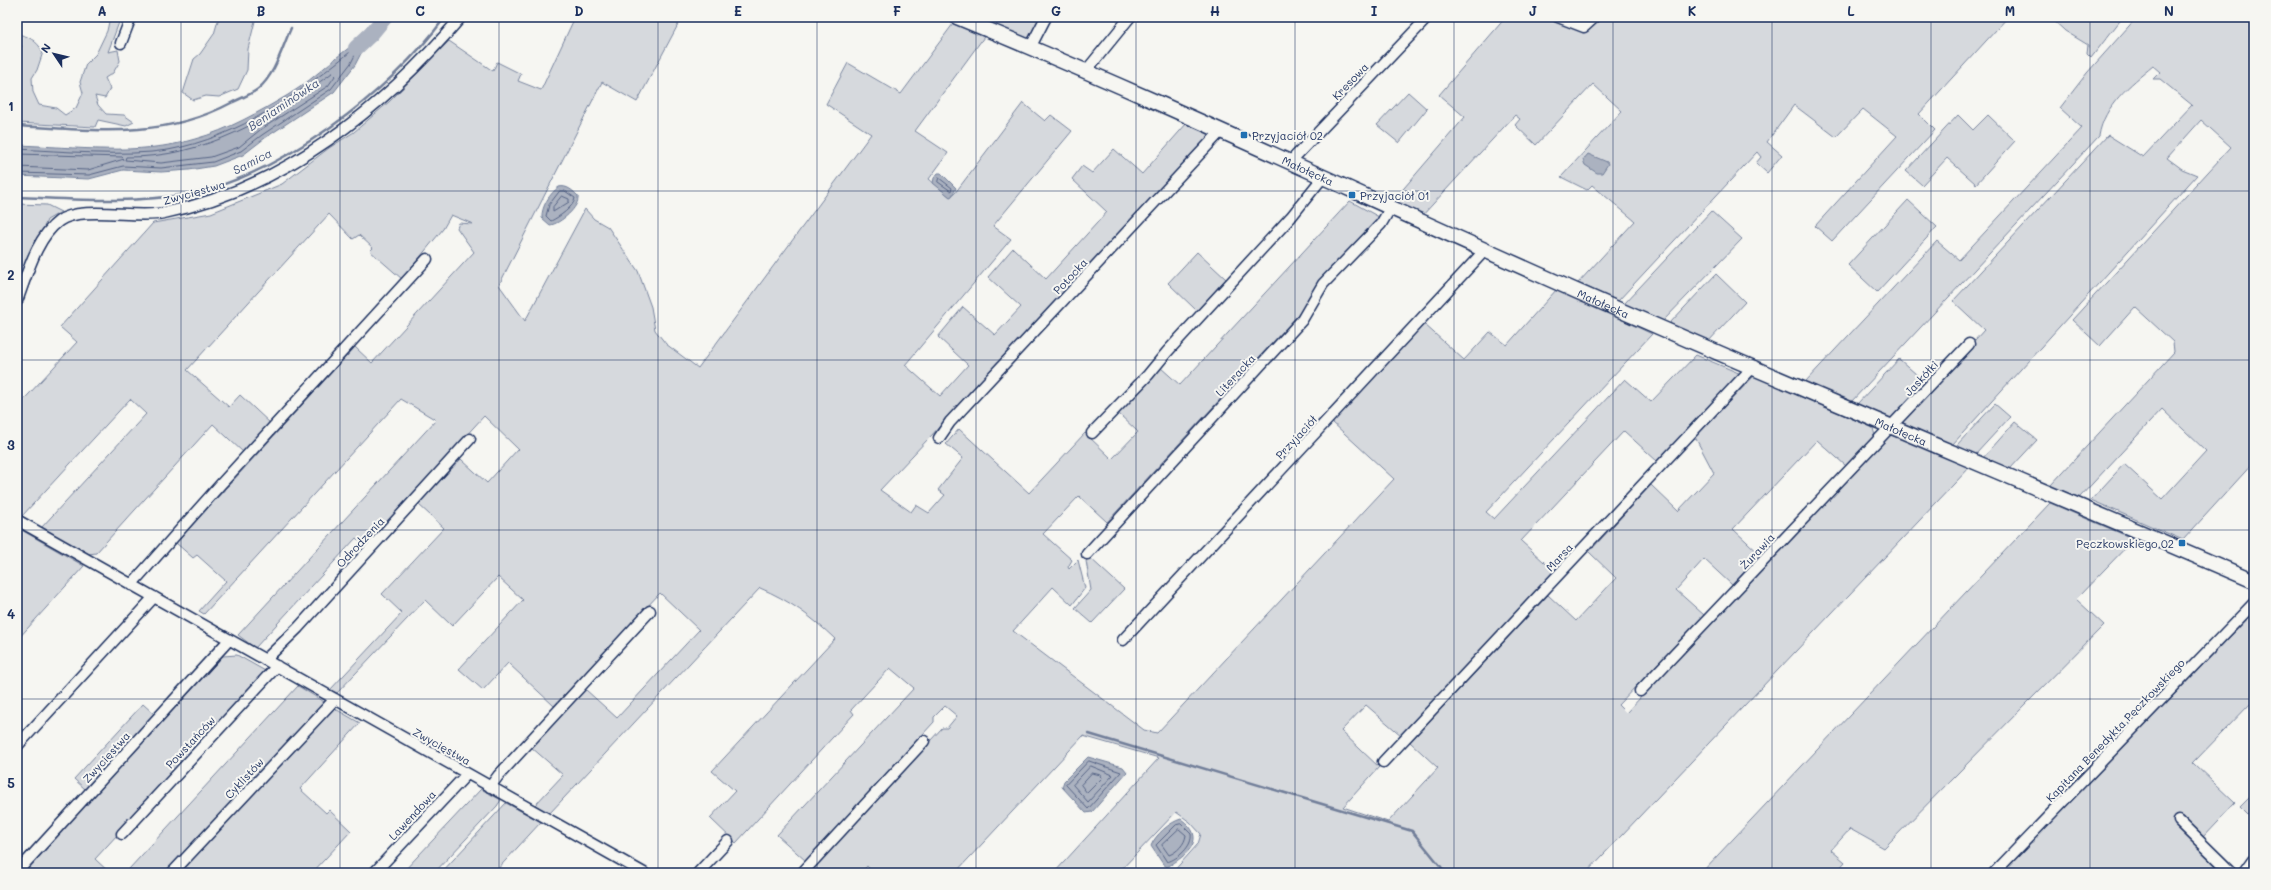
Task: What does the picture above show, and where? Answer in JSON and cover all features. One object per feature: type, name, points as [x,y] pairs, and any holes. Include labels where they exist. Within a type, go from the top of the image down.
[{"type":"street","points":[[121,42],[131,17]]},
{"type":"street","name":"Zwycięstwa","points":[[17,301],[38,250],[48,232],[59,221],[71,216],[86,214],[160,214],[213,201],[246,188],[288,165],[331,138],[374,106],[418,66],[461,17]]},
{"type":"street","name":"Małołęcka","points":[[957,17],[1031,46],[1752,368],[2254,582]]},
{"type":"street","points":[[1031,46],[1046,17]]},
{"type":"street","points":[[1086,71],[1130,17]]},
{"type":"street","name":"Kresowa","points":[[1290,162],[1428,17]]},
{"type":"street","points":[[1558,17],[1584,27],[1595,17]]},
{"type":"street","name":"Potocka","points":[[939,438],[950,422],[1222,131]]},
{"type":"street","points":[[1092,433],[1148,375],[1167,352],[1276,233],[1323,177]]},
{"type":"street","name":"Literacka","points":[[1087,554],[1302,320],[1323,284],[1381,224],[1391,206]]},
{"type":"street","name":"Przyjaciół","points":[[1123,640],[1486,249]]},
{"type":"street","points":[[131,585],[251,450],[427,259]]},
{"type":"street","name":"Jaskółki","points":[[1890,427],[1969,344]]},
{"type":"street","name":"Marsa","points":[[1383,762],[1752,368]]},
{"type":"street","name":"Żurawia","points":[[1640,692],[1890,427]]},
{"type":"street","name":"Odrodzenia","points":[[265,660],[298,628],[470,439]]},
{"type":"street","name":"Zwycięstwa","points":[[18,522],[644,873]]},
{"type":"street","points":[[17,746],[154,597]]},
{"type":"street","name":"Kapitana Benedykta Pęczkowskiego","points":[[1994,873],[2254,603]]},
{"type":"street","points":[[490,787],[498,776],[650,611]]},
{"type":"street","name":"Zwycięstwa","points":[[17,872],[230,640]]},
{"type":"street","name":"Powstańców","points":[[122,834],[277,666]]},
{"type":"street","name":"Cyklistów","points":[[172,873],[335,699]]},
{"type":"street","points":[[802,873],[924,741]]},
{"type":"street","name":"Lawendowa","points":[[374,873],[467,774]]},
{"type":"street","points":[[2179,821],[2232,873]]},
{"type":"street","points":[[698,873],[728,840]]},
{"type":"street","points":[[2244,873],[2254,859]]},
{"type":"shaded area","points":[[110,17],[121,17],[108,52],[118,50],[120,61],[113,73],[105,78],[110,89],[105,98],[95,96],[98,105],[106,114],[124,115],[134,122],[126,126],[98,120],[95,127],[17,123],[17,71],[19,66],[17,54],[22,46],[17,42],[17,34],[32,40],[43,52],[37,70],[32,78],[33,92],[39,105],[56,108],[65,115],[76,108],[83,93],[80,82],[86,64],[96,54],[107,31]]},
{"type":"shaded area","points":[[219,17],[256,17],[248,49],[247,70],[238,89],[219,97],[206,96],[193,100],[183,93],[194,59],[200,54],[214,34]]},
{"type":"shaded area","points":[[575,17],[672,17],[680,21],[637,102],[602,82],[499,285],[525,321],[585,209],[594,219],[608,227],[638,271],[651,307],[655,330],[666,344],[698,368],[871,134],[826,104],[848,63],[901,94],[953,24],[984,37],[915,131],[948,153],[929,179],[950,197],[955,193],[1023,103],[1045,121],[1051,115],[1072,131],[993,226],[1011,239],[905,365],[940,396],[968,365],[938,337],[963,307],[995,335],[1021,307],[988,277],[1013,248],[1046,279],[1107,212],[1072,179],[1082,166],[1092,173],[1114,149],[1142,174],[1187,123],[1211,133],[1205,145],[880,490],[911,512],[916,505],[929,513],[945,495],[938,490],[963,458],[946,444],[959,429],[1029,493],[1085,433],[1112,459],[1138,432],[1118,413],[1160,367],[1180,385],[1350,201],[1379,217],[1317,285],[1308,304],[1107,522],[1079,496],[1043,534],[1072,560],[1068,567],[1069,569],[1078,560],[1085,588],[1072,605],[1053,587],[1013,631],[1144,730],[1157,733],[1394,479],[1332,422],[1424,324],[1464,360],[1490,332],[1507,345],[1557,289],[1652,334],[1486,512],[1494,519],[1625,379],[1651,402],[1696,355],[1741,374],[1658,462],[1624,431],[1521,541],[1555,572],[1402,736],[1366,705],[1341,731],[1379,767],[1343,807],[1388,822],[1438,768],[1410,742],[1548,595],[1576,621],[1616,578],[1589,552],[1651,485],[1678,511],[1714,473],[1695,437],[1755,375],[1873,428],[1875,436],[1846,466],[1817,440],[1733,529],[1761,555],[1732,585],[1704,559],[1676,590],[1704,615],[1618,705],[1626,713],[1889,434],[1971,466],[1586,873],[1172,873],[1198,844],[1201,834],[1190,822],[1176,812],[1118,873],[1054,873],[1159,758],[1083,736],[955,873],[874,873],[867,866],[860,873],[808,873],[942,728],[947,728],[957,716],[945,706],[934,717],[934,722],[806,861],[777,835],[914,688],[890,668],[851,710],[854,714],[736,843],[710,818],[735,791],[712,771],[835,639],[818,623],[800,610],[781,598],[760,588],[549,814],[535,805],[563,775],[531,747],[585,689],[617,718],[699,630],[660,593],[554,706],[508,663],[483,690],[459,669],[523,600],[498,577],[452,626],[425,600],[337,693],[330,690],[402,613],[382,594],[444,528],[418,504],[461,459],[487,483],[518,449],[484,416],[365,546],[356,538],[255,648],[238,635],[436,420],[401,399],[204,614],[199,611],[226,581],[197,555],[193,558],[176,543],[355,347],[372,363],[474,252],[457,228],[459,223],[473,224],[451,215],[443,229],[402,279],[370,251],[373,248],[359,235],[353,239],[329,214],[187,370],[229,407],[240,395],[271,424],[244,453],[213,424],[96,553],[89,554],[41,528],[146,414],[130,399],[22,516],[17,513],[17,407],[77,342],[60,327],[153,223],[211,213],[282,184],[329,148],[354,132],[390,101],[449,41],[493,71],[497,62],[521,74],[518,81],[541,90]]},
{"type":"shaded area","points":[[988,17],[1042,17],[1032,36],[1027,39],[986,21]]},
{"type":"shaded area","points":[[1506,17],[1552,17],[1586,32],[1600,17],[2008,17],[1919,114],[1935,130],[1832,241],[1815,226],[1897,136],[1863,109],[1836,137],[1794,105],[1767,142],[1782,155],[1767,173],[1756,163],[1761,157],[1757,152],[1618,301],[1578,283],[1635,221],[1592,185],[1587,190],[1561,177],[1622,111],[1593,84],[1536,145],[1515,125],[1520,119],[1515,115],[1421,217],[1392,202],[1465,117],[1439,95]]},
{"type":"shaded area","points":[[2050,17],[2123,17],[2091,58],[2087,54],[2088,45],[2065,31]]},
{"type":"shaded area","points":[[2137,17],[2254,17],[2254,462],[2183,540],[2091,500],[2124,464],[2162,499],[2206,451],[2162,409],[2079,498],[2050,486],[2174,352],[2173,342],[2135,307],[2100,346],[2072,320],[2231,147],[2201,120],[2167,158],[2182,169],[2197,175],[1952,445],[1901,422],[1984,330],[1953,301],[2108,135],[2143,157],[2192,105],[2160,79],[2153,79],[2160,72],[2153,66],[2127,88],[2112,105],[2106,115],[2099,136],[1851,402],[1805,382],[1937,241],[1959,260],[2082,128],[2060,108],[2087,73]]},
{"type":"shaded area","points":[[1408,92],[1427,109],[1399,143],[1377,125]]},
{"type":"shaded area","points":[[1958,115],[1973,130],[1988,115],[2015,141],[1976,184],[1947,158],[1922,185],[1906,171]]},
{"type":"shaded area","points":[[1908,200],[1937,227],[1877,292],[1848,265]]},
{"type":"shaded area","points":[[17,204],[47,205],[61,212],[47,220],[17,291]]},
{"type":"shaded area","points":[[1711,211],[1742,239],[1663,321],[1624,304]]},
{"type":"shaded area","points":[[1197,252],[1226,279],[1197,311],[1168,283]]},
{"type":"shaded area","points":[[1716,274],[1745,302],[1708,342],[1669,324]]},
{"type":"shaded area","points":[[1899,359],[1926,383],[1893,419],[1857,404]]},
{"type":"shaded area","points":[[1995,404],[2010,417],[1975,455],[1955,447]]},
{"type":"shaded area","points":[[2015,422],[2037,440],[2009,470],[1982,459]]},
{"type":"shaded area","points":[[2050,503],[2134,539],[2076,599],[2104,625],[1884,848],[1850,829],[1831,850],[1845,862],[1835,873],[1701,873]]},
{"type":"shaded area","points":[[18,528],[84,566],[17,640],[17,530]]},
{"type":"shaded area","points":[[1089,557],[1124,589],[1092,623],[1075,608],[1091,590],[1086,561]]},
{"type":"shaded area","points":[[2254,612],[2254,700],[2193,763],[2235,803],[2202,838],[2179,816],[2174,821],[2227,873],[2002,873]]},
{"type":"shaded area","points":[[237,655],[267,672],[95,859],[110,873],[23,873],[223,656]]},
{"type":"shaded area","points":[[298,686],[326,703],[168,873],[134,873],[129,869]]},
{"type":"shaded area","points":[[143,704],[154,714],[85,789],[74,779]]},
{"type":"shaded area","points":[[332,707],[360,723],[300,789],[326,813],[329,810],[351,831],[312,873],[179,873]]},
{"type":"shaded area","points":[[481,789],[501,800],[434,873],[402,873]]},
{"type":"shaded area","points":[[2254,793],[2254,821],[2240,807]]},
{"type":"shaded area","points":[[506,803],[541,822],[494,873],[441,873]]},
{"type":"water","points":[[371,34],[355,65],[334,92],[265,138],[243,155],[214,166],[189,170],[161,172],[123,170],[89,179],[17,176],[17,145],[129,149],[174,144],[219,131],[255,114],[299,88],[339,55]]},
{"type":"water","points":[[1588,154],[1607,162],[1608,164],[1602,173],[1597,173],[1585,165],[1583,160]]},
{"type":"water","points":[[938,173],[941,173],[956,188],[952,196],[950,197],[933,183],[934,178]]},
{"type":"water","points":[[559,187],[565,187],[572,190],[578,196],[578,200],[573,210],[559,222],[550,225],[542,218],[543,209],[549,197]]},
{"type":"water","points":[[1088,757],[1123,767],[1127,772],[1092,812],[1086,813],[1062,787],[1064,781]]},
{"type":"water","points":[[1181,819],[1189,826],[1193,833],[1194,839],[1192,846],[1188,852],[1167,867],[1163,864],[1151,846],[1163,830],[1172,823]]},
{"type":"waterway","name":"Beniaminówka","points":[[356,48],[371,34],[385,17]]},
{"type":"waterway","name":"Samica","points":[[17,197],[81,200],[123,200],[166,197],[187,194],[222,185],[259,170],[295,150],[330,127],[364,101],[395,74],[445,17]]},
{"type":"waterway","points":[[17,126],[126,130],[153,128],[179,123],[205,115],[252,93],[264,83],[278,61],[291,28]]},
{"type":"waterway","points":[[1089,734],[1412,831],[1446,873]]},
{"type":"place","name":"Przyjaciół 02","points":[[1244,135]]},
{"type":"place","name":"Przyjaciół 01","points":[[1352,195]]},
{"type":"place","name":"Pęczkowskiego 02","points":[[2182,543]]}]
